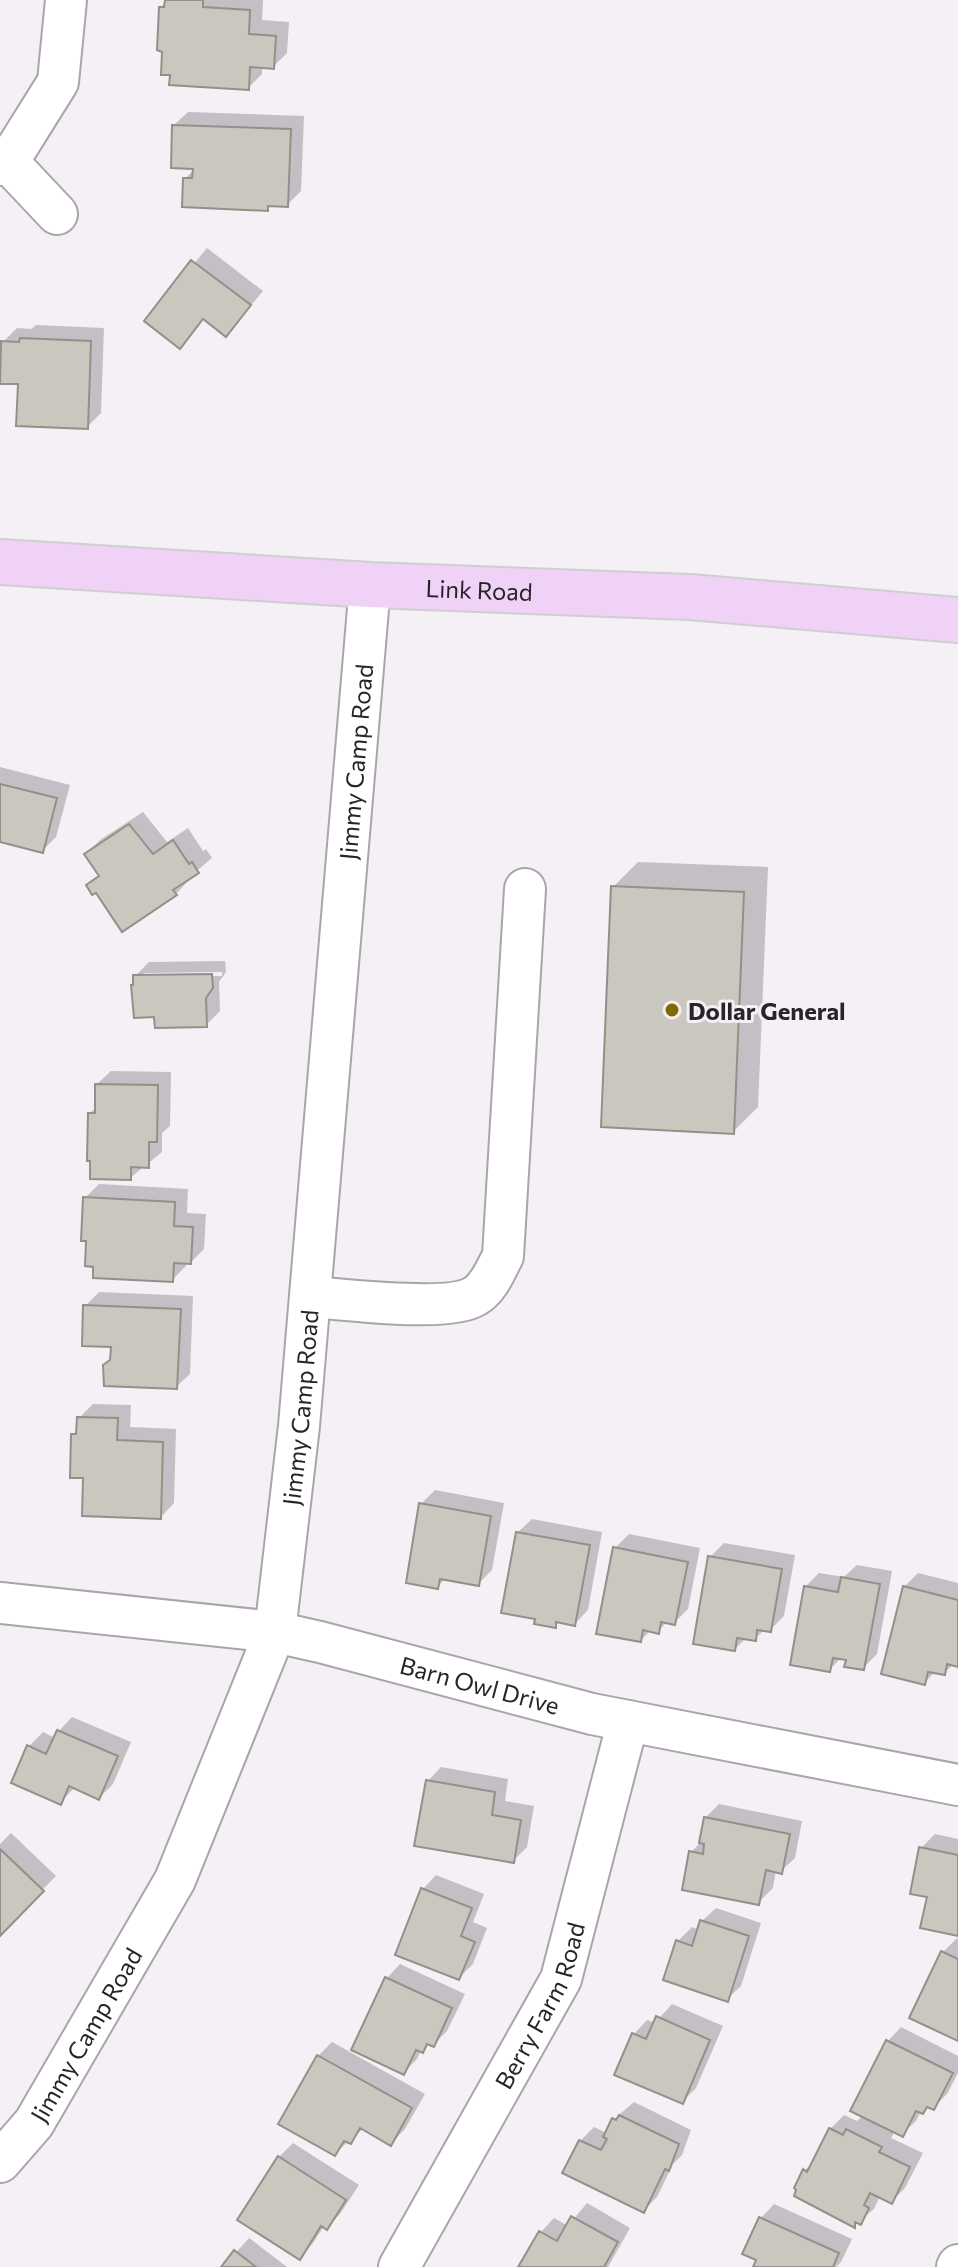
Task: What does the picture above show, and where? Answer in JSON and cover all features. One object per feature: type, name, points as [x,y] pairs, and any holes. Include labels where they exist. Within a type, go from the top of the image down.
[{"type":"main road","name":"Link Road","points":[[0,562],[370,585],[690,597],[958,620]]},
{"type":"street","points":[[57,214],[4,164],[58,82],[66,0]]},
{"type":"street","name":"Jimmy Camp Road","points":[[0,2162],[34,2123],[175,1880],[275,1632],[299,1426],[370,585]]},
{"type":"street","points":[[310,1297],[446,1305],[475,1296],[491,1279],[503,1256],[525,889]]},
{"type":"street","name":"Barn Owl Drive","points":[[0,1603],[275,1632],[592,1714],[958,1785]]},
{"type":"street","name":"Berry Farm Road","points":[[399,2267],[561,1979],[628,1721]]},
{"type":"building","points":[[165,0],[203,0],[203,7],[250,10],[249,34],[276,36],[274,69],[250,67],[249,90],[169,85],[170,75],[161,75],[162,52],[157,50],[159,7],[164,7]]},
{"type":"building","points":[[172,125],[291,129],[288,207],[268,206],[268,211],[182,207],[183,178],[192,178],[193,169],[171,168]]},
{"type":"building","points":[[191,260],[251,305],[226,337],[203,319],[180,349],[144,321]]},
{"type":"building","points":[[20,338],[91,341],[88,429],[16,426],[18,384],[0,384],[1,341],[19,342]]},
{"type":"building","points":[[0,784],[57,798],[43,853],[0,842]]},
{"type":"building","points":[[129,824],[153,854],[173,840],[199,873],[173,890],[177,895],[122,932],[96,893],[92,895],[86,885],[99,876],[84,854]]},
{"type":"building","name":"Dollar General","points":[[611,886],[744,892],[734,1134],[601,1127]]},
{"type":"building","points":[[212,974],[213,988],[206,998],[207,1027],[155,1028],[154,1017],[134,1018],[133,975]]},
{"type":"building","points":[[95,1084],[158,1085],[157,1142],[149,1142],[149,1168],[131,1167],[131,1180],[90,1179],[90,1161],[87,1161],[88,1113],[95,1113]]},
{"type":"building","points":[[83,1197],[175,1202],[174,1226],[193,1227],[191,1264],[174,1263],[173,1282],[93,1278],[93,1267],[85,1266],[86,1241],[81,1241]]},
{"type":"building","points":[[83,1305],[181,1309],[177,1389],[104,1386],[103,1365],[110,1360],[111,1347],[82,1346]]},
{"type":"building","points":[[77,1417],[118,1418],[117,1440],[163,1442],[161,1519],[82,1516],[83,1478],[70,1478],[71,1434],[76,1434]]},
{"type":"building","points":[[419,1503],[491,1516],[479,1586],[440,1579],[438,1589],[406,1583]]},
{"type":"building","points":[[516,1532],[590,1545],[575,1626],[556,1622],[556,1628],[534,1624],[535,1619],[501,1613]]},
{"type":"building","points":[[613,1547],[688,1562],[675,1625],[661,1622],[659,1634],[643,1630],[641,1642],[596,1634]]},
{"type":"building","points":[[708,1556],[782,1569],[771,1632],[757,1630],[756,1641],[737,1638],[735,1651],[693,1644]]},
{"type":"building","points":[[841,1577],[880,1584],[864,1670],[844,1667],[846,1660],[833,1658],[830,1672],[790,1665],[804,1586],[838,1592]]},
{"type":"building","points":[[903,1586],[958,1600],[958,1667],[947,1664],[945,1675],[928,1672],[925,1685],[881,1674]]},
{"type":"building","points":[[57,1730],[118,1756],[99,1800],[69,1786],[61,1805],[11,1783],[27,1745],[46,1754]]},
{"type":"building","points":[[426,1780],[495,1792],[492,1815],[521,1820],[514,1863],[414,1846]]},
{"type":"building","points":[[704,1817],[790,1834],[782,1874],[766,1870],[759,1905],[682,1890],[689,1851],[703,1854],[704,1844],[699,1843]]},
{"type":"building","points":[[919,1847],[958,1855],[958,1936],[920,1928],[927,1897],[910,1894]]},
{"type":"building","points":[[0,1849],[44,1891],[0,1936]]},
{"type":"building","points":[[421,1888],[472,1908],[461,1936],[475,1942],[459,1980],[395,1955]]},
{"type":"building","points":[[700,1920],[749,1936],[728,2002],[663,1980],[676,1940],[692,1946]]},
{"type":"building","points":[[941,1951],[958,1959],[958,2041],[909,2018]]},
{"type":"building","points":[[385,1977],[452,2008],[434,2047],[427,2044],[423,2053],[416,2050],[404,2075],[351,2050]]},
{"type":"building","points":[[656,2016],[710,2040],[683,2104],[614,2075],[632,2033],[646,2039]]},
{"type":"building","points":[[886,2040],[953,2073],[934,2110],[927,2107],[923,2114],[916,2111],[903,2137],[850,2111]]},
{"type":"building","points":[[317,2055],[412,2108],[391,2146],[360,2128],[351,2144],[344,2141],[335,2156],[278,2124]]},
{"type":"building","points":[[619,2115],[679,2144],[669,2171],[665,2169],[644,2213],[562,2173],[579,2140],[601,2150],[612,2118],[616,2120]]},
{"type":"building","points":[[829,2128],[843,2135],[846,2129],[882,2147],[879,2152],[910,2167],[892,2204],[870,2193],[864,2205],[869,2208],[861,2225],[855,2222],[855,2228],[794,2196],[794,2188],[803,2169],[807,2172]]},
{"type":"building","points":[[278,2156],[346,2200],[327,2230],[321,2226],[300,2260],[237,2220]]},
{"type":"building","points":[[571,2216],[618,2242],[604,2267],[518,2267],[539,2231],[557,2241]]},
{"type":"building","points":[[759,2217],[839,2253],[833,2267],[753,2267],[756,2260],[742,2254]]},
{"type":"building","points":[[234,2250],[256,2267],[221,2267]]},
{"type":"place","name":"Dollar General","points":[[672,1010]]}]
